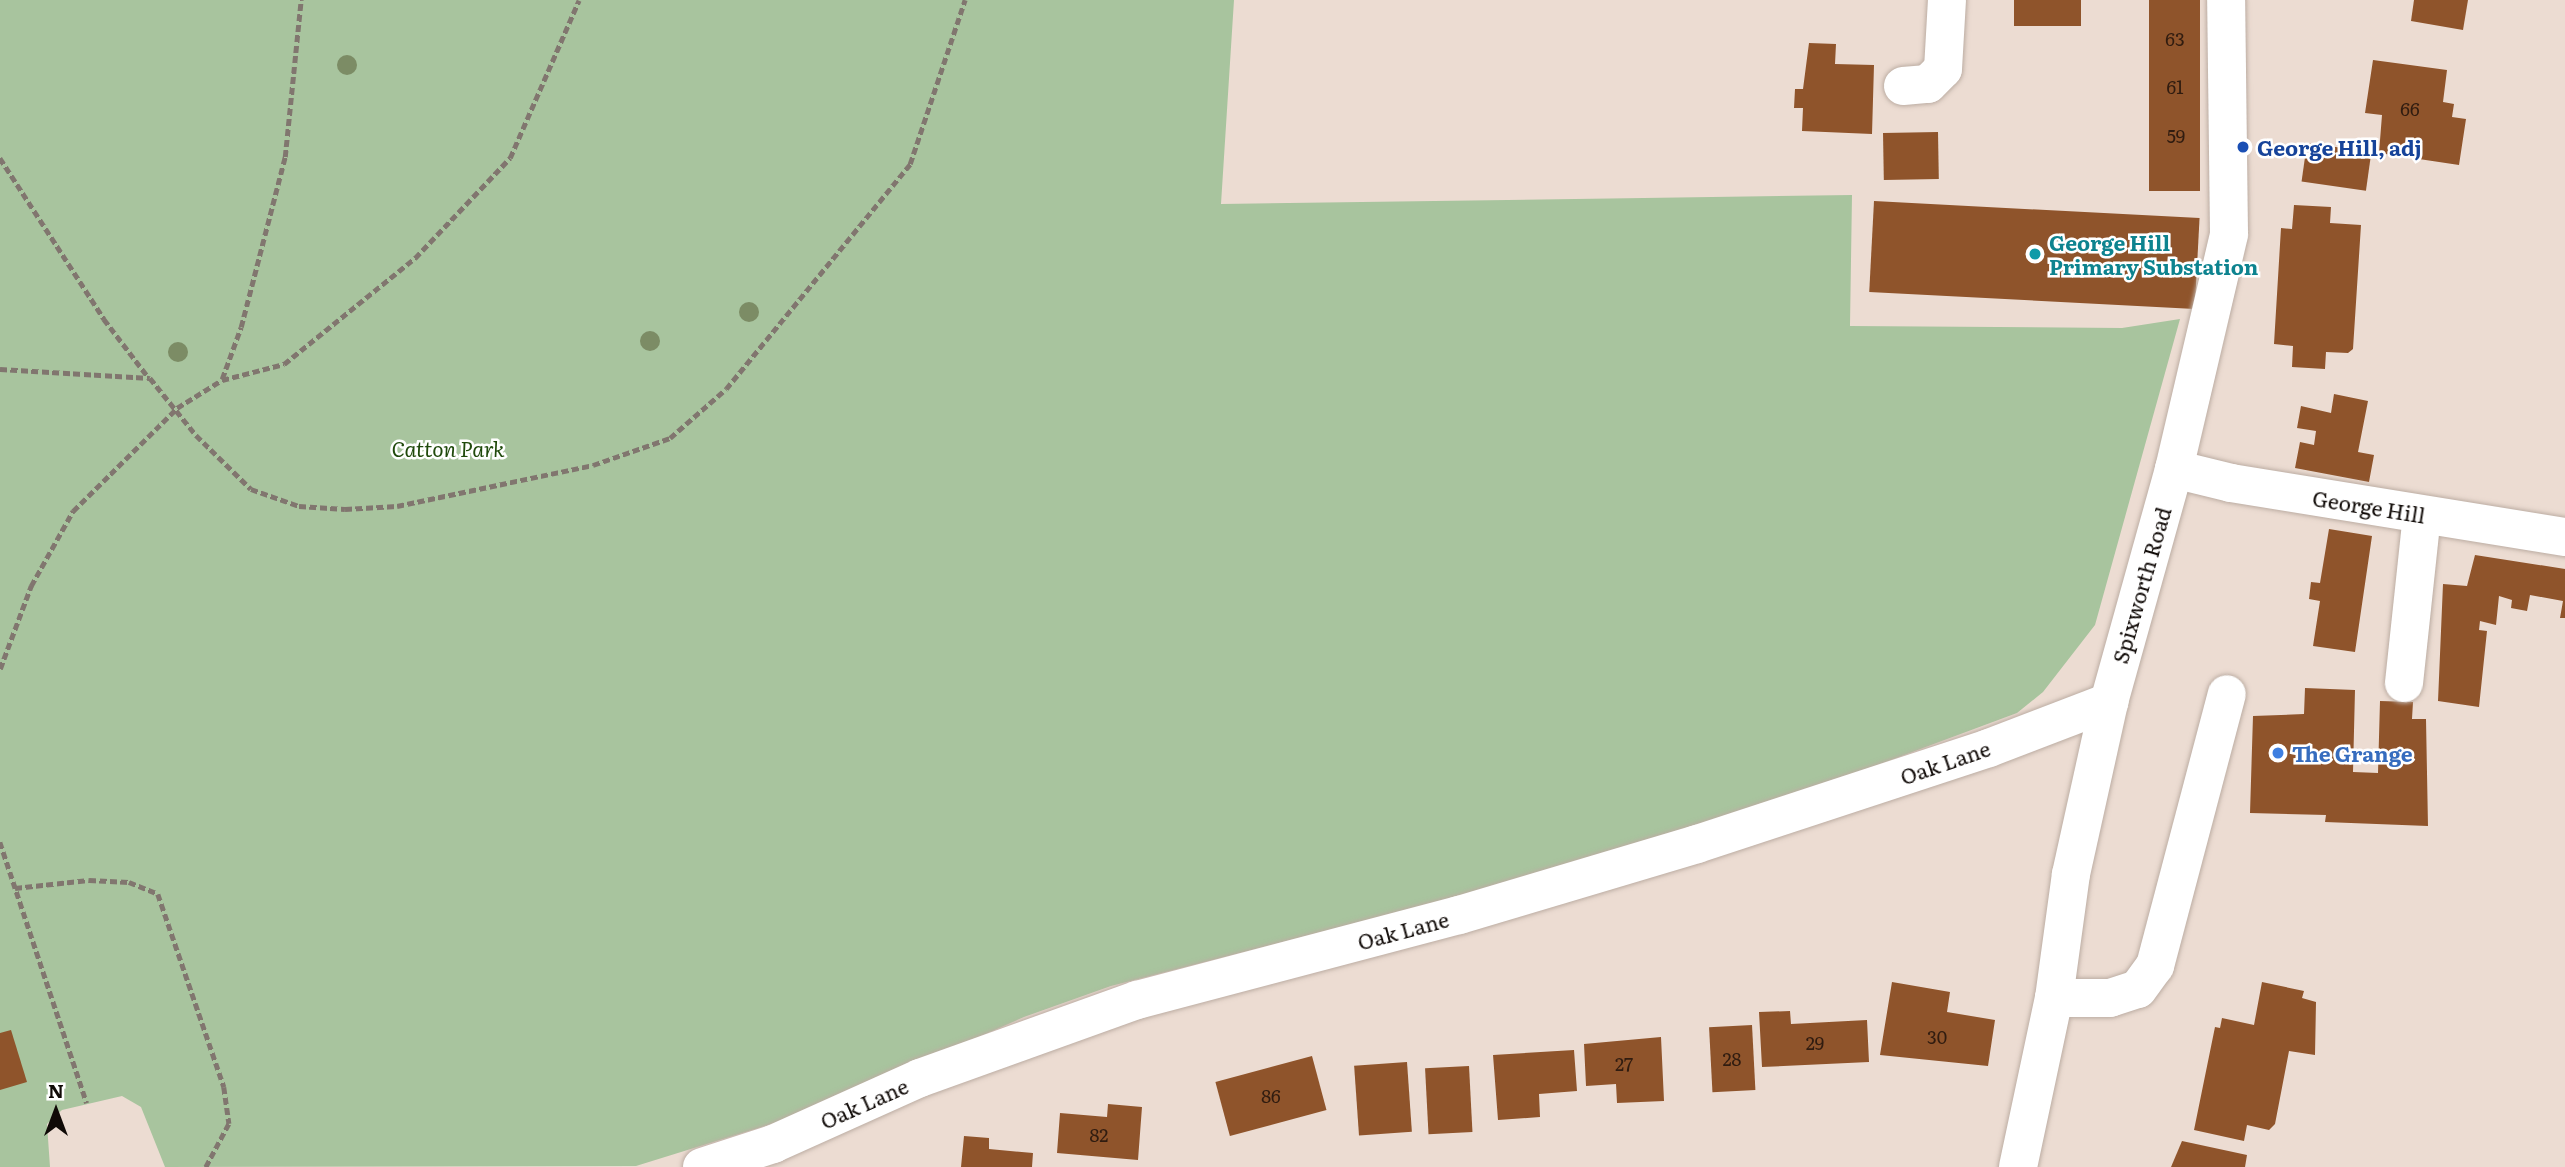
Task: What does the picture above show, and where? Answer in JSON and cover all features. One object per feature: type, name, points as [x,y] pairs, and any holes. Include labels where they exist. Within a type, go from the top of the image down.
[{"type":"street","points":[[1903,86],[1928,84],[1943,69],[1947,0]]},
{"type":"street","name":"Spixworth Road","points":[[2018,1167],[2054,998],[2071,874],[2109,702],[2174,469],[2229,234],[2226,0]]},
{"type":"street","name":"George Hill","points":[[2174,469],[2565,537]]},
{"type":"street","points":[[2404,683],[2422,514]]},
{"type":"street","points":[[2054,998],[2110,998],[2138,989],[2155,966],[2227,694]]},
{"type":"street","name":"Oak Lane","points":[[702,1167],[773,1144],[920,1078],[1137,1000],[1459,915],[1697,844],[1989,748],[2109,702]]},
{"type":"path","points":[[222,380],[242,327],[285,158],[301,0]]},
{"type":"path","points":[[0,669],[31,586],[73,511],[177,408],[222,380],[284,364],[415,258],[510,158],[579,0]]},
{"type":"path","points":[[0,158],[104,319],[177,408],[195,435],[251,489],[299,506],[345,509],[397,506],[593,465],[670,438],[726,389],[911,164],[965,0]]},
{"type":"path","points":[[0,369],[150,378]]},
{"type":"path","points":[[0,842],[87,1103]]},
{"type":"path","points":[[15,888],[103,881],[129,882],[158,894],[224,1087],[229,1125],[206,1167]]},
{"type":"green space","name":"Catton Park","points":[[0,0],[1234,0],[1221,204],[1852,195],[1850,326],[2122,328],[2180,319],[2095,625],[2043,692],[2017,713],[1813,789],[1532,878],[1111,986],[1024,1017],[800,1115],[636,1166],[165,1167],[141,1107],[122,1096],[62,1110],[47,1124],[50,1167],[0,1167]]},
{"type":"building","points":[[2014,0],[2081,0],[2081,26],[2014,26]]},
{"type":"building","points":[[2149,0],[2200,0],[2200,191],[2149,191]]},
{"type":"building","points":[[2414,0],[2468,0],[2463,30],[2411,21]]},
{"type":"building","points":[[1809,43],[1836,44],[1835,64],[1874,65],[1872,134],[1802,131],[1803,108],[1794,108],[1795,89],[1803,89]]},
{"type":"building","points":[[2373,60],[2447,70],[2443,102],[2454,104],[2452,117],[2466,119],[2459,165],[2379,153],[2382,115],[2365,113]]},
{"type":"building","points":[[1938,132],[1939,179],[1884,180],[1883,133]]},
{"type":"building","points":[[2307,143],[2371,152],[2366,191],[2302,182]]},
{"type":"building","name":"George Hill Primary Substation","points":[[1874,201],[2200,218],[2195,309],[1869,292]]},
{"type":"building","points":[[2294,205],[2331,207],[2330,223],[2361,225],[2353,349],[2348,353],[2326,352],[2325,369],[2292,367],[2293,346],[2274,344],[2281,228],[2292,229]]},
{"type":"building","points":[[2334,394],[2368,401],[2358,452],[2374,455],[2369,482],[2295,468],[2300,442],[2314,445],[2316,431],[2297,428],[2301,406],[2331,413]]},
{"type":"building","points":[[2329,529],[2372,536],[2355,652],[2313,646],[2320,601],[2309,599],[2311,582],[2320,583]]},
{"type":"building","points":[[2475,555],[2565,569],[2565,618],[2560,618],[2563,601],[2530,595],[2527,611],[2511,608],[2512,600],[2499,596],[2496,625],[2480,621],[2479,630],[2487,631],[2479,707],[2438,701],[2443,584],[2467,586]]},
{"type":"building","points":[[2305,688],[2355,690],[2353,772],[2378,773],[2380,701],[2413,702],[2412,719],[2426,719],[2428,826],[2325,822],[2326,815],[2250,813],[2253,716],[2304,714]]},
{"type":"building","points":[[1892,982],[1950,992],[1947,1012],[1995,1020],[1988,1066],[1880,1055]]},
{"type":"building","points":[[2262,982],[2304,991],[2302,998],[2316,1002],[2315,1055],[2289,1051],[2275,1124],[2269,1130],[2247,1125],[2244,1141],[2194,1130],[2215,1027],[2220,1028],[2222,1018],[2254,1025]]},
{"type":"building","points":[[1790,1011],[1791,1024],[1867,1020],[1869,1062],[1762,1067],[1759,1012]]},
{"type":"building","points":[[1752,1025],[1755,1090],[1712,1092],[1709,1027]]},
{"type":"building","points":[[11,1030],[27,1082],[0,1090],[0,1033]]},
{"type":"building","points":[[1661,1037],[1664,1101],[1617,1103],[1616,1084],[1586,1086],[1584,1044]]},
{"type":"building","points":[[1574,1050],[1577,1091],[1539,1094],[1540,1117],[1498,1120],[1493,1055]]},
{"type":"building","points":[[1312,1056],[1326,1110],[1230,1136],[1215,1082]]},
{"type":"building","points":[[1407,1062],[1412,1132],[1359,1136],[1354,1066]]},
{"type":"building","points":[[1469,1066],[1472,1132],[1429,1134],[1425,1068]]},
{"type":"building","points":[[1108,1104],[1142,1107],[1138,1160],[1057,1153],[1060,1113],[1107,1117]]},
{"type":"building","points":[[964,1136],[989,1138],[989,1149],[1033,1153],[1032,1167],[961,1167]]},
{"type":"building","points":[[2182,1141],[2247,1155],[2245,1167],[2171,1167]]},
{"type":"place","name":"George Hill, adj","points":[[2243,147]]},
{"type":"place","name":"George Hill Primary Substation","points":[[2035,254]]},
{"type":"place","name":"The Grange","points":[[2278,753]]}]
